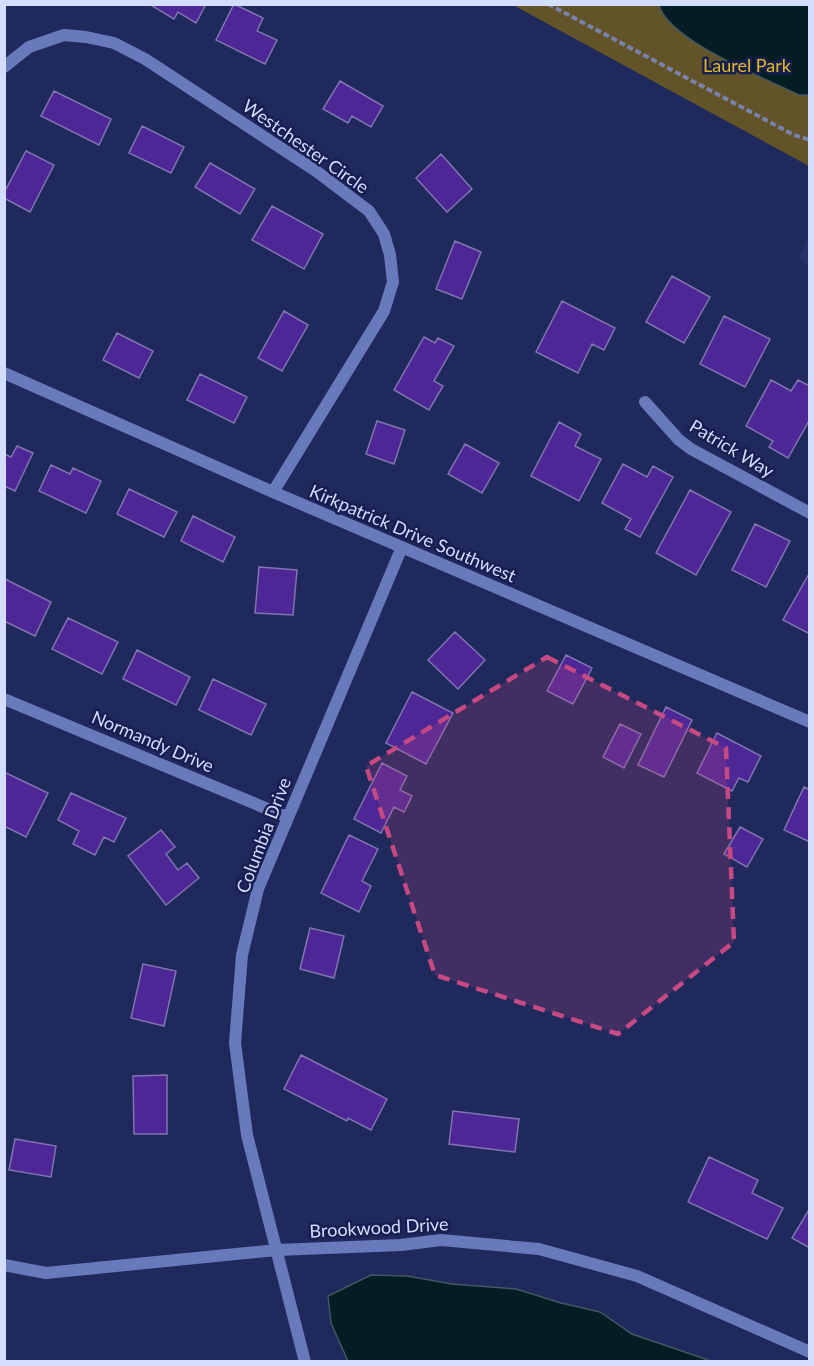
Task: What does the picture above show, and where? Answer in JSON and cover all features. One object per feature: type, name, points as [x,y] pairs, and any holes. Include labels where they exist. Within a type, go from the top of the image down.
[{"type":"street","name":"Westchester Circle","points":[[4,67],[29,47],[64,35],[114,43],[145,59],[316,171],[369,211],[384,234],[390,255],[393,282],[384,311],[273,492]]},
{"type":"street","name":"Kirkpatrick Drive Southwest","points":[[4,373],[273,492],[810,722]]},
{"type":"street","name":"Patrick Way","points":[[645,402],[684,444],[810,513]]},
{"type":"street","name":"Columbia Drive","points":[[305,1362],[247,1135],[235,1043],[242,955],[258,889],[402,547]]},
{"type":"street","name":"Normandy Drive","points":[[4,699],[287,817]]},
{"type":"street","name":"Brookwood Drive","points":[[4,1265],[46,1273],[277,1250],[401,1245],[441,1240],[539,1249],[637,1276],[810,1352]]},
{"type":"path","points":[[548,4],[794,135],[810,140]]},
{"type":"highlighted area","points":[[547,657],[726,748],[734,942],[618,1034],[435,975],[366,766]]},
{"type":"shaded area","points":[[659,5],[809,5],[809,95],[799,95],[742,69],[699,45],[666,19]]},
{"type":"shaded area","points":[[809,236],[809,265],[798,258]]},
{"type":"shaded area","points":[[371,1275],[407,1276],[452,1284],[516,1289],[600,1312],[632,1334],[711,1361],[348,1361],[331,1323],[328,1296]]},
{"type":"green space","name":"Laurel Park","points":[[513,5],[809,5],[809,166]]},
{"type":"building","points":[[149,4],[206,4],[196,23],[178,12],[174,19]]},
{"type":"building","points":[[234,4],[263,18],[257,31],[277,40],[265,64],[216,40]]},
{"type":"building","points":[[340,81],[383,106],[371,127],[352,116],[348,123],[323,109]]},
{"type":"building","points":[[54,91],[111,119],[99,145],[41,116]]},
{"type":"building","points":[[142,126],[184,147],[171,173],[129,153]]},
{"type":"building","points":[[26,151],[54,165],[30,212],[4,198],[4,193]]},
{"type":"building","points":[[441,154],[472,189],[447,212],[416,178]]},
{"type":"building","points":[[210,163],[255,189],[240,214],[195,187]]},
{"type":"building","points":[[272,206],[323,234],[304,269],[252,240]]},
{"type":"building","points":[[455,241],[481,252],[462,299],[436,289]]},
{"type":"building","points":[[672,276],[710,297],[684,343],[646,322]]},
{"type":"building","points":[[562,301],[615,328],[604,350],[592,344],[578,373],[536,352]]},
{"type":"building","points":[[284,311],[308,325],[282,371],[258,358]]},
{"type":"building","points":[[724,316],[770,339],[745,387],[700,364]]},
{"type":"building","points":[[117,333],[153,351],[139,378],[103,360]]},
{"type":"building","points":[[424,337],[435,343],[438,338],[454,346],[434,381],[443,386],[429,410],[394,390]]},
{"type":"building","points":[[200,374],[247,397],[234,423],[187,400]]},
{"type":"building","points":[[771,380],[791,391],[798,380],[810,386],[810,419],[788,458],[769,447],[773,441],[746,426]]},
{"type":"building","points":[[377,421],[405,430],[394,464],[366,454]]},
{"type":"building","points":[[559,422],[581,434],[575,446],[601,459],[579,501],[531,476]]},
{"type":"building","points":[[465,444],[499,463],[482,493],[448,474]]},
{"type":"building","points":[[17,446],[33,453],[15,491],[4,486],[4,454],[11,457]]},
{"type":"building","points":[[623,464],[647,477],[653,466],[673,477],[640,537],[625,529],[631,519],[602,503]]},
{"type":"building","points":[[51,465],[70,474],[73,468],[101,481],[86,513],[39,491]]},
{"type":"building","points":[[129,489],[177,512],[164,537],[117,514]]},
{"type":"building","points":[[690,490],[731,512],[696,575],[656,553]]},
{"type":"building","points":[[193,516],[235,537],[223,562],[181,541]]},
{"type":"building","points":[[755,524],[790,541],[766,587],[732,570]]},
{"type":"building","points":[[259,567],[297,570],[293,615],[255,613]]},
{"type":"building","points":[[810,572],[810,634],[783,620]]},
{"type":"building","points":[[5,579],[51,602],[35,636],[4,621]]},
{"type":"building","points":[[68,618],[118,642],[102,674],[52,649]]},
{"type":"building","points":[[455,632],[485,660],[458,689],[428,660]]},
{"type":"building","points":[[137,650],[190,677],[176,705],[123,679]]},
{"type":"building","points":[[566,655],[592,668],[573,704],[547,691]]},
{"type":"building","points":[[213,679],[266,704],[251,735],[199,710]]},
{"type":"building","points":[[412,692],[453,713],[426,764],[386,743]]},
{"type":"building","points":[[666,707],[692,720],[664,777],[638,765]]},
{"type":"building","points":[[620,724],[641,734],[624,768],[603,757]]},
{"type":"building","points":[[717,733],[761,756],[748,782],[739,778],[732,791],[697,773]]},
{"type":"building","points":[[382,763],[407,776],[400,790],[412,796],[404,812],[394,807],[381,833],[354,819]]},
{"type":"building","points":[[4,772],[48,793],[26,837],[4,826]]},
{"type":"building","points":[[804,787],[810,790],[810,842],[784,830]]},
{"type":"building","points":[[71,793],[126,818],[114,842],[104,837],[95,855],[73,844],[79,831],[58,820]]},
{"type":"building","points":[[740,827],[763,839],[747,867],[724,854]]},
{"type":"building","points":[[161,830],[175,847],[166,854],[178,870],[187,863],[199,878],[166,905],[128,856]]},
{"type":"building","points":[[349,835],[378,849],[362,881],[371,886],[359,912],[321,893]]},
{"type":"building","points":[[310,928],[344,936],[334,978],[300,969]]},
{"type":"building","points":[[143,964],[176,971],[164,1026],[131,1018]]},
{"type":"building","points":[[301,1055],[387,1099],[371,1130],[348,1118],[347,1121],[284,1089]]},
{"type":"building","points":[[167,1075],[167,1134],[134,1134],[133,1076]]},
{"type":"building","points":[[453,1111],[519,1119],[515,1152],[449,1144]]},
{"type":"building","points":[[15,1139],[56,1146],[51,1177],[9,1170]]},
{"type":"building","points":[[709,1157],[758,1180],[752,1193],[783,1208],[767,1239],[688,1202]]},
{"type":"building","points":[[810,1208],[810,1248],[792,1238]]}]
